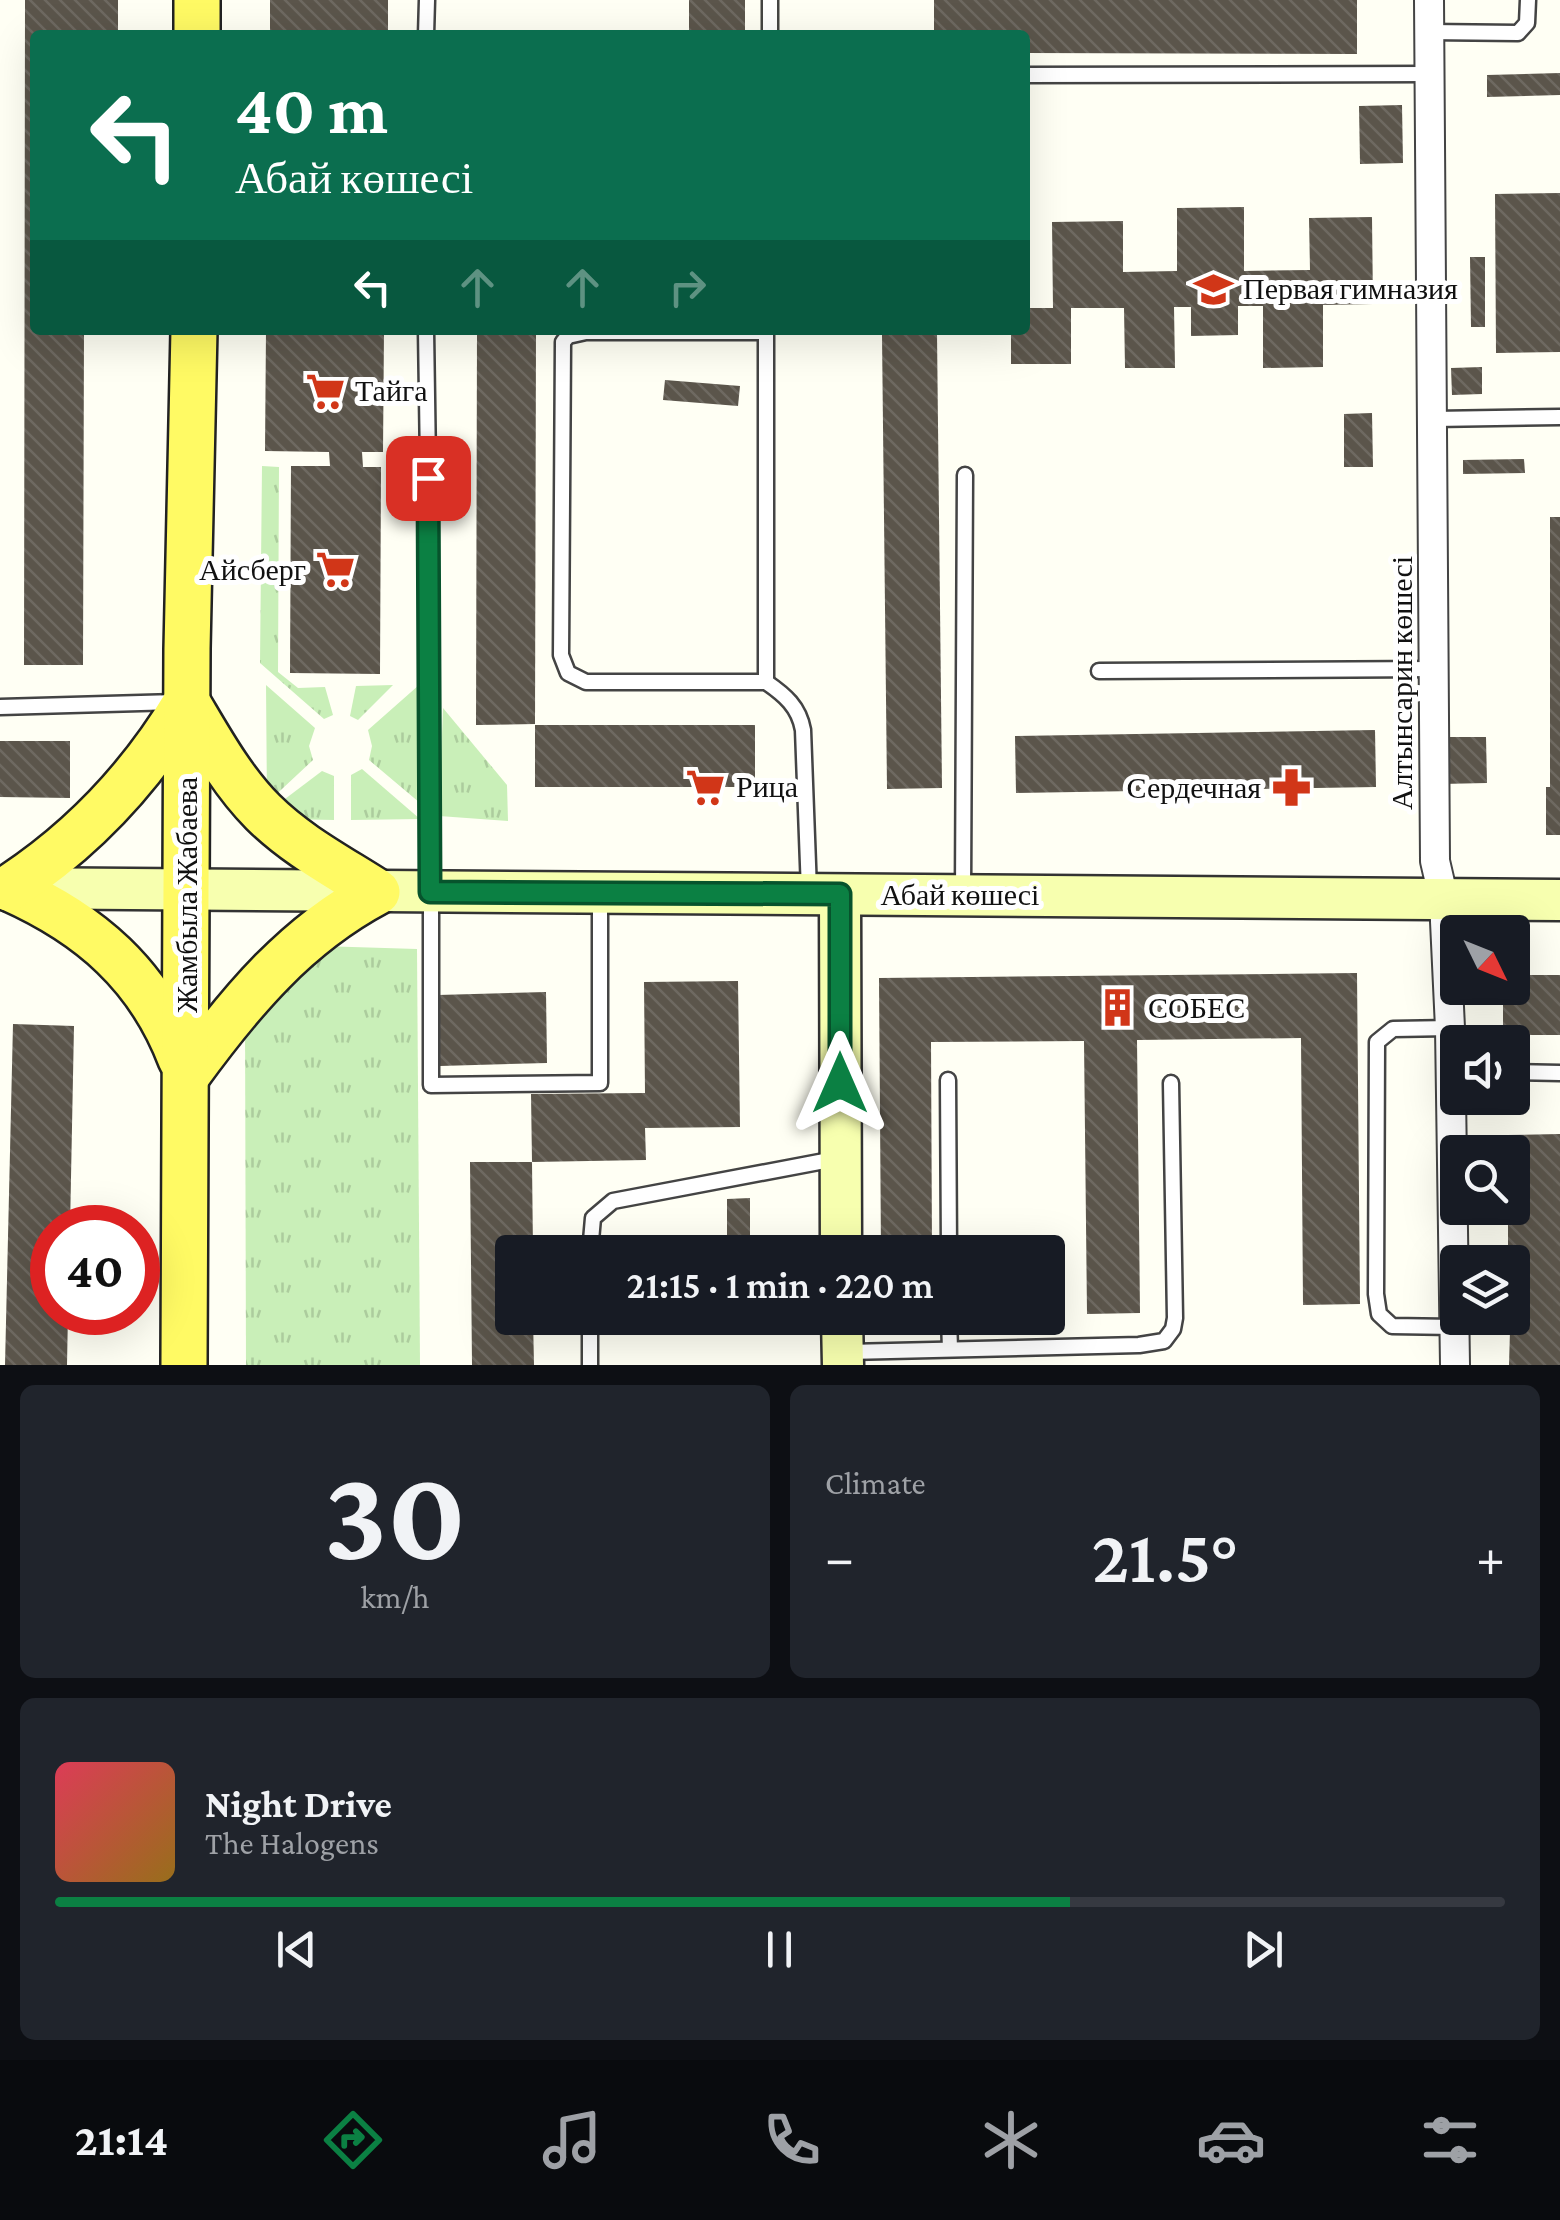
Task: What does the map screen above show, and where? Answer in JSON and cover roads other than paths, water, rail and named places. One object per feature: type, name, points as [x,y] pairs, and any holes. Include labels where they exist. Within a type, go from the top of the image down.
[{"type":"main road","points":[[197,0],[197,30]]},
{"type":"main road","name":"Жамбыла Жабаева","points":[[184,1365],[187,649],[194,335]]},
{"type":"main road","points":[[5,888],[45,864],[108,810],[187,701],[216,752],[262,811],[311,850],[378,892]]},
{"type":"main road","points":[[5,888],[74,921],[124,963],[161,1012],[188,1074]]},
{"type":"main road","points":[[188,1074],[236,1009],[270,972],[342,911],[378,892]]},
{"type":"street","name":"Алтынсарин көшесі","points":[[1429,0],[1435,861],[1444,900],[1450,1025]]},
{"type":"street","name":"Абай көшесі","points":[[5,888],[1560,900]]},
{"type":"street","points":[[825,894],[841,1235]]},
{"type":"street","name":"Алтынсарин көшесі","points":[[1454,1115],[1454,1245]]},
{"type":"street","name":"Алтынсарин көшесі","points":[[1454,1335],[1455,1365]]},
{"type":"lane","points":[[426,30],[427,0]]},
{"type":"lane","points":[[770,0],[770,30]]},
{"type":"lane","points":[[1429,32],[1518,33],[1527,23],[1528,0]]},
{"type":"lane","points":[[1030,76],[1428,74]]},
{"type":"lane","points":[[426,335],[431,1085],[600,1082],[600,890]]},
{"type":"lane","points":[[574,335],[563,342],[561,355],[562,664],[568,673],[586,682],[766,682],[783,693],[801,717],[809,832],[825,894]]},
{"type":"lane","points":[[766,335],[766,682]]},
{"type":"lane","points":[[1434,419],[1560,417]]},
{"type":"lane","points":[[964,894],[965,475]]},
{"type":"lane","points":[[1099,671],[1434,669]]},
{"type":"lane","points":[[0,707],[187,701]]},
{"type":"lane","points":[[1440,1028],[1393,1029],[1377,1042],[1376,1294],[1379,1314],[1392,1326],[1440,1327]]},
{"type":"lane","points":[[1530,1072],[1560,1072]]},
{"type":"lane","points":[[948,1080],[949,1235]]},
{"type":"lane","points":[[842,1345],[950,1349],[1164,1341],[1175,1318],[1171,1083]]},
{"type":"lane","points":[[592,1235],[593,1218],[613,1200],[840,1158]]},
{"type":"lane","points":[[590,1335],[590,1365]]},
{"type":"lane","points":[[950,1335],[950,1349]]},
{"type":"place","name":"Первая гимназия","points":[[1213,289]]},
{"type":"place","name":"Тайга","points":[[325,391]]},
{"type":"place","name":"Айсберг","points":[[336,570]]},
{"type":"place","name":"Рица","points":[[706,787]]},
{"type":"place","name":"Сердечная","points":[[1291,788]]},
{"type":"place","name":"СОБЕС","points":[[1118,1008]]}]
